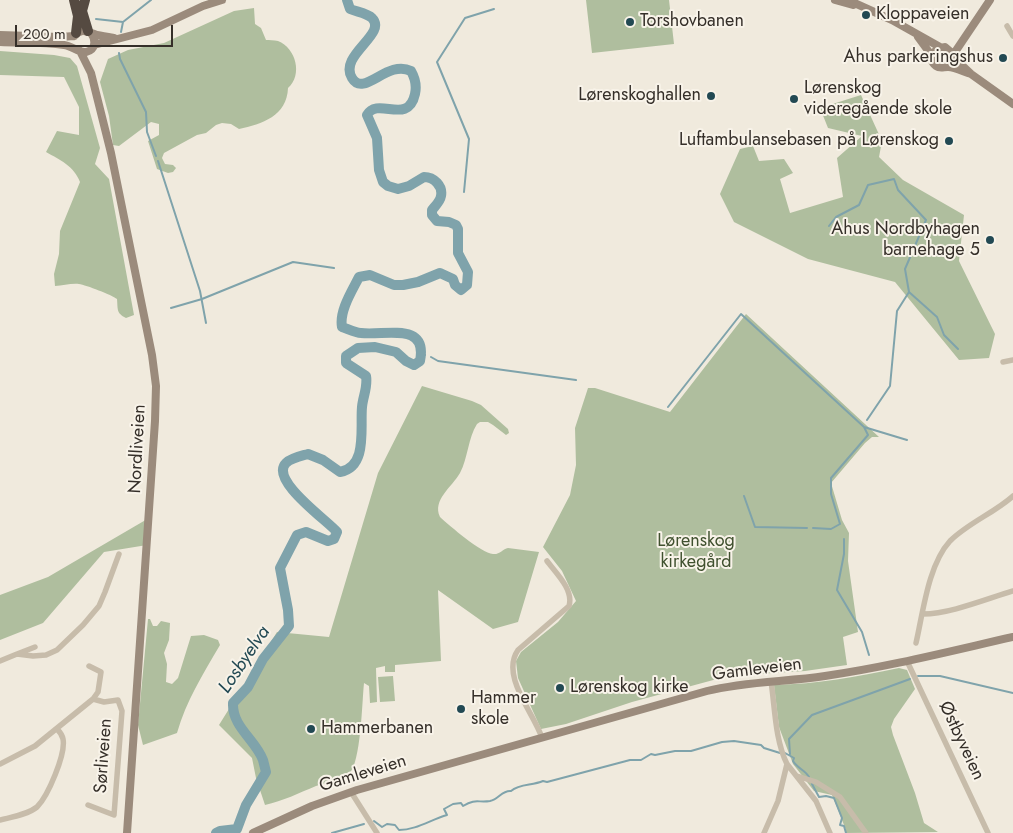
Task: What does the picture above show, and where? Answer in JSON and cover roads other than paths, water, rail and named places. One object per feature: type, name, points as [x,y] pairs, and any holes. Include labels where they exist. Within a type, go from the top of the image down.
[{"type":"highway","points":[[74,0],[78,16],[75,35]]},
{"type":"highway","points":[[85,0],[83,16],[90,32]]},
{"type":"main road","points":[[0,42],[65,45],[85,52],[116,38],[152,30],[203,6],[222,0]]},
{"type":"main road","points":[[835,0],[858,6],[892,20],[914,33],[949,49],[953,56],[971,74],[1013,104]]},
{"type":"main road","points":[[848,0],[858,6]]},
{"type":"main road","points":[[932,56],[934,51],[957,40],[985,0]]},
{"type":"main road","points":[[947,67],[952,62],[953,56],[990,0]]},
{"type":"main road","points":[[0,35],[60,38],[75,35],[82,30],[116,38]]},
{"type":"main road","points":[[90,32],[94,38],[93,47]]},
{"type":"main road","points":[[914,33],[932,56],[932,61],[936,66],[971,74]]},
{"type":"main road","points":[[75,35],[73,41],[78,49]]},
{"type":"main road","name":"Nordliveien","points":[[91,73],[93,47]]},
{"type":"main road","name":"Nordliveien","points":[[78,49],[91,73],[115,171],[152,356],[156,386],[127,833]]},
{"type":"main road","name":"Gamleveien","points":[[252,833],[303,809],[352,792],[714,689],[742,684],[823,677],[907,661],[1013,637]]},
{"type":"street","points":[[1007,26],[1013,36]]},
{"type":"street","points":[[1003,362],[1013,360]]},
{"type":"street","points":[[916,643],[935,567],[946,546],[964,530],[1013,496]]},
{"type":"street","points":[[17,654],[46,655],[57,650],[83,625],[99,606],[119,554]]},
{"type":"street","points":[[542,738],[514,681],[513,660],[518,650],[569,606],[571,600],[566,588],[547,561]]},
{"type":"street","points":[[923,614],[969,605],[1013,591]]},
{"type":"street","points":[[0,661],[35,647]]},
{"type":"street","name":"Østbyveien","points":[[907,661],[988,833]]},
{"type":"street","name":"Sørliveien","points":[[0,764],[35,746],[93,700],[98,692],[101,672],[89,666]]},
{"type":"street","points":[[771,681],[779,742],[787,764],[816,801],[830,833]]},
{"type":"street","name":"Sørliveien","points":[[88,805],[114,814],[122,711],[118,700],[104,702],[93,700]]},
{"type":"street","points":[[0,820],[29,811],[36,807],[46,794],[56,771],[63,746],[62,734],[57,729]]},
{"type":"street","points":[[764,833],[778,801],[787,764]]},
{"type":"street","points":[[797,776],[816,782],[840,797],[866,833]]},
{"type":"street","points":[[352,792],[377,833]]},
{"type":"waterway","points":[[96,19],[123,22],[151,0]]},
{"type":"waterway","name":"Losbyelva","points":[[216,833],[237,829],[246,805],[266,772],[263,760],[236,719],[233,703],[248,687],[263,659],[289,626],[280,568],[297,535],[306,532],[328,541],[334,539],[337,532],[292,489],[283,470],[286,463],[293,458],[308,454],[323,460],[340,472],[349,469],[355,463],[361,446],[362,407],[366,388],[366,376],[346,363],[346,356],[358,348],[375,347],[396,352],[414,365],[420,361],[421,348],[418,340],[411,335],[402,333],[359,333],[342,327],[342,314],[347,301],[359,277],[370,275],[394,285],[403,285],[418,282],[440,273],[453,279],[455,285],[461,290],[467,285],[468,272],[458,253],[458,229],[456,225],[449,222],[437,221],[432,215],[432,210],[439,202],[441,196],[441,189],[437,183],[428,177],[424,177],[409,186],[398,189],[388,186],[383,182],[379,170],[377,138],[367,115],[372,110],[378,108],[400,110],[406,108],[411,103],[415,94],[414,76],[411,71],[402,69],[385,73],[363,84],[357,83],[352,78],[349,69],[351,61],[374,31],[375,24],[370,16],[350,9],[347,0]]},
{"type":"waterway","points":[[464,192],[469,139],[437,62],[465,18],[494,9]]},
{"type":"waterway","points":[[121,32],[123,22]]},
{"type":"waterway","points":[[119,53],[120,59],[146,112],[147,132],[156,156]]},
{"type":"waterway","points":[[158,161],[200,291],[206,323]]},
{"type":"waterway","points":[[829,226],[836,217],[859,205],[868,185],[894,179],[898,190],[926,220],[905,269],[909,292],[897,311],[890,386],[867,420]]},
{"type":"waterway","points":[[171,308],[202,299],[293,262],[334,268]]},
{"type":"waterway","points":[[909,292],[937,317],[944,335],[958,349]]},
{"type":"waterway","points":[[668,407],[741,314],[864,427],[868,435],[831,478],[831,494],[840,524],[831,529],[813,528]]},
{"type":"waterway","name":"Losbyelva","points":[[421,354],[425,355]]},
{"type":"waterway","points":[[431,357],[438,361],[576,380]]},
{"type":"waterway","points":[[864,427],[907,440]]},
{"type":"waterway","points":[[744,496],[755,527],[807,528]]},
{"type":"waterway","points":[[844,539],[844,554],[837,590],[862,632],[869,655]]},
{"type":"waterway","points":[[918,676],[940,676],[1013,693]]},
{"type":"waterway","points":[[790,754],[789,739],[812,715],[910,679]]},
{"type":"waterway","points":[[374,821],[382,827],[387,824],[395,825],[399,830],[405,830],[447,815],[444,809],[453,804],[461,803],[463,806],[474,801],[490,801],[505,792],[522,786],[543,781],[547,782],[630,760],[641,760],[651,754],[691,751],[722,742],[734,741],[761,745],[764,748],[780,753]]},
{"type":"waterway","points":[[785,753],[794,758],[793,761],[809,777]]},
{"type":"waterway","points":[[812,784],[819,797],[834,798],[842,818],[840,825],[844,826],[846,833]]},
{"type":"waterway","points":[[332,833],[364,824]]},
{"type":"place","name":"Kloppaveien","points":[[866,15]]},
{"type":"place","name":"Torshovbanen","points":[[630,22]]},
{"type":"place","name":"Ahus parkeringshus","points":[[1003,58]]},
{"type":"place","name":"Lørenskoghallen","points":[[711,96]]},
{"type":"place","name":"Lørenskog videregående skole","points":[[794,99]]},
{"type":"place","name":"Luftambulansebasen på Lørenskog","points":[[949,141]]},
{"type":"place","name":"Ahus Nordbyhagen barnehage 5","points":[[990,240]]},
{"type":"place","name":"Lørenskog kirke","points":[[560,688]]},
{"type":"place","name":"Hammer skole","points":[[461,709]]},
{"type":"place","name":"Hammerbanen","points":[[311,729]]},
{"type":"park label","name":"Lørenskog kirkegård","points":[[696,552]]}]
